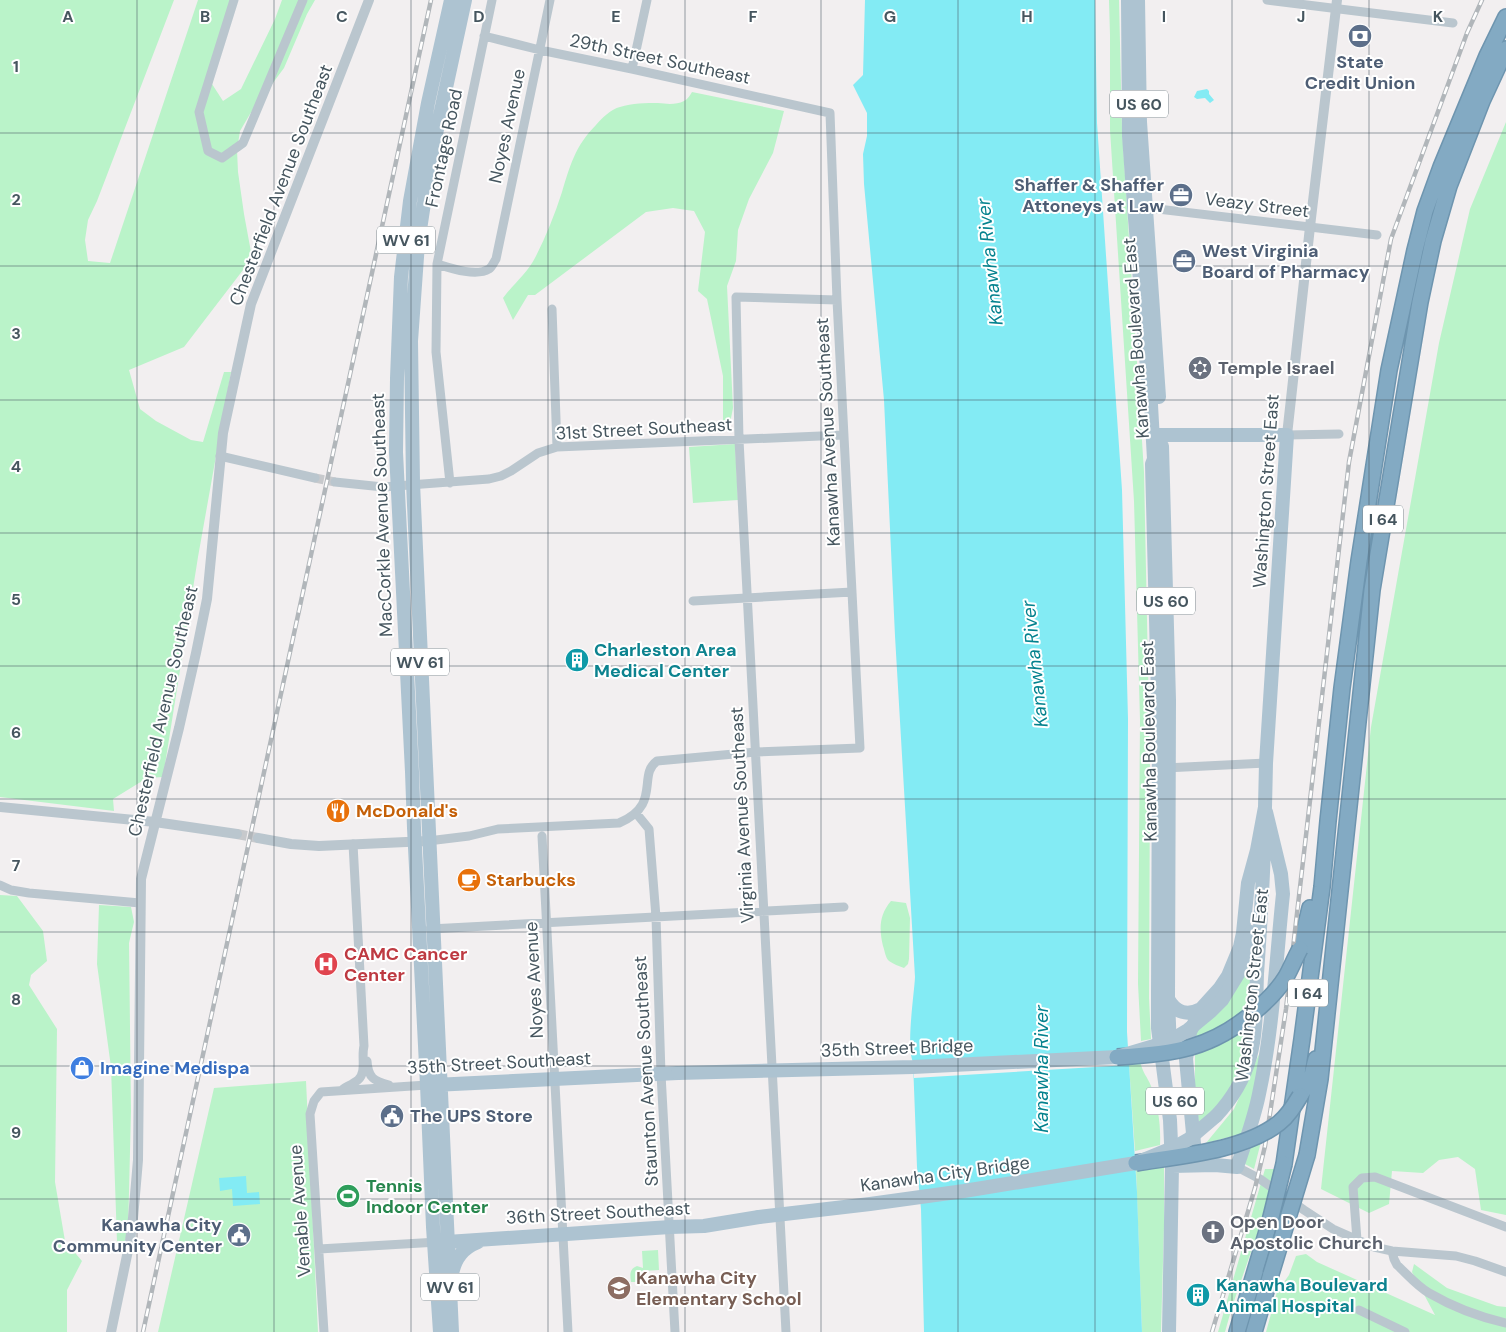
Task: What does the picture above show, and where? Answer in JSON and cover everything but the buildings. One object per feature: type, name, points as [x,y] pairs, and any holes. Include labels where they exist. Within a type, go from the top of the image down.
[{"type":"highway","name":"I 64","points":[[1237,1332],[1270,1221],[1284,1164],[1322,887],[1342,688],[1359,561],[1389,370],[1414,250],[1425,211],[1440,167],[1487,56],[1506,17]]},
{"type":"highway","name":"I 64","points":[[1254,1332],[1307,1156],[1320,1079],[1372,590],[1420,302],[1433,241],[1449,186],[1482,101],[1506,49]]},
{"type":"highway","points":[[1117,1057],[1175,1052],[1214,1039],[1240,1024],[1268,1000],[1286,978],[1300,949],[1308,921],[1328,821]]},
{"type":"highway","points":[[1136,1163],[1241,1143],[1262,1134],[1279,1123],[1291,1111],[1312,1075],[1328,1004]]},
{"type":"main road","name":"MacCorkle Avenue Southeast","points":[[421,842],[412,772],[396,469],[397,378],[401,277],[410,201],[428,103],[451,0]]},
{"type":"main road","name":"MacCorkle Avenue Southeast","points":[[440,1332],[441,1242],[421,842],[411,342],[418,243],[431,157],[465,0]]},
{"type":"main road","name":"Kanawha Boulevard East","points":[[1128,0],[1128,85],[1157,435],[1168,1027],[1179,1149],[1175,1166],[1169,1332]]},
{"type":"main road","name":"Kanawha Boulevard East","points":[[1138,0],[1139,207],[1148,381],[1157,435],[1152,464],[1164,768],[1158,1028],[1175,1166],[1177,1332]]},
{"type":"main road","name":"Kanawha Boulevard East","points":[[1148,381],[1145,386],[1149,459],[1152,464]]},
{"type":"main road","points":[[1157,435],[1287,435]]},
{"type":"main road","name":"Washington Street East","points":[[1196,1165],[1186,1059],[1190,1032],[1201,1009],[1220,988],[1235,961],[1243,933],[1248,883],[1257,850],[1265,807],[1266,763],[1287,435]]},
{"type":"main road","name":"Washington Street East","points":[[1237,1167],[1259,1094],[1268,1041],[1283,894],[1281,874],[1265,807]]},
{"type":"main road","name":"Kanawha City Bridge","points":[[759,1218],[926,1196],[1136,1163],[1189,1139],[1226,1105],[1239,1084],[1250,1056],[1253,1038],[1264,856],[1265,807]]},
{"type":"main road","name":"35th Street Bridge","points":[[678,1073],[904,1067],[1117,1057],[1154,1046],[1188,1030],[1211,1011],[1222,1000],[1238,974],[1251,932],[1257,850]]},
{"type":"main road","points":[[1168,999],[1175,1009],[1183,1013],[1195,1012],[1201,1009]]},
{"type":"main road","name":"35th Street Southeast","points":[[434,1085],[678,1073]]},
{"type":"main road","points":[[1175,1166],[1224,1165],[1237,1167]]},
{"type":"main road","name":"36th Street Southeast","points":[[441,1242],[704,1226],[759,1218]]},
{"type":"main road","points":[[450,1287],[454,1265],[460,1254],[472,1244],[487,1239]]},
{"type":"main road","name":"MacCorkle Avenue Southeast","points":[[441,1242],[450,1287],[452,1332]]},
{"type":"street","points":[[234,0],[199,112],[208,151],[222,158],[243,143],[303,0]]},
{"type":"street","name":"Frontage Road","points":[[450,483],[436,352],[437,264],[492,0]]},
{"type":"street","name":"Noyes Avenue","points":[[437,264],[452,269],[480,272],[490,268],[496,259],[550,0]]},
{"type":"street","points":[[632,69],[647,0]]},
{"type":"street","points":[[1268,0],[1336,4],[1453,23]]},
{"type":"street","name":"Chesterfield Avenue Southeast","points":[[111,1332],[130,1241],[138,1160],[141,879],[188,688],[207,599],[223,433],[251,304],[366,3]]},
{"type":"street","name":"Washington Street East","points":[[1287,435],[1336,4]]},
{"type":"street","name":"29th Street Southeast","points":[[484,36],[540,50],[830,113]]},
{"type":"street","name":"Kanawha Avenue Southeast","points":[[756,752],[860,748],[837,300],[830,113]]},
{"type":"street","name":"Veazy Street","points":[[1139,207],[1377,235]]},
{"type":"street","name":"Virginia Avenue Southeast","points":[[786,1332],[739,440],[736,297],[837,300]]},
{"type":"street","points":[[552,309],[557,448]]},
{"type":"street","points":[[1287,435],[1339,434]]},
{"type":"street","name":"31st Street Southeast","points":[[334,482],[383,487],[489,479],[501,476],[538,453],[557,448],[844,436]]},
{"type":"street","points":[[220,456],[315,478]]},
{"type":"street","points":[[693,602],[852,592]]},
{"type":"street","points":[[258,838],[291,844],[319,846],[421,842],[469,836],[498,829],[619,823],[627,820],[643,805],[646,798],[650,768],[657,761],[756,752]]},
{"type":"street","points":[[1164,768],[1266,763]]},
{"type":"street","points":[[0,807],[156,822],[237,834]]},
{"type":"street","name":"Staunton Avenue Southeast","points":[[636,813],[649,829],[656,917],[661,1074],[675,1332]]},
{"type":"street","name":"Noyes Avenue","points":[[542,836],[568,1332]]},
{"type":"street","points":[[340,1090],[358,1080],[361,1076],[364,1046],[353,844]]},
{"type":"street","points":[[0,885],[12,890],[140,903]]},
{"type":"street","points":[[426,929],[844,907]]},
{"type":"street","points":[[364,1046],[367,1052],[369,1074],[378,1082],[397,1087]]},
{"type":"street","name":"35th Street Southeast","points":[[321,1092],[434,1085]]},
{"type":"street","name":"Venable Avenue","points":[[321,1092],[314,1101],[310,1114],[324,1332]]},
{"type":"street","points":[[1237,1167],[1260,1179],[1333,1229],[1357,1240],[1392,1252],[1456,1256],[1506,1272]]},
{"type":"street","points":[[1357,1240],[1353,1187],[1362,1178],[1375,1177],[1506,1227]]},
{"type":"street","name":"36th Street Southeast","points":[[319,1249],[441,1242]]},
{"type":"street","points":[[1392,1252],[1397,1264],[1428,1292],[1453,1306],[1506,1323]]},
{"type":"street","points":[[1359,1310],[1405,1332]]},
{"type":"green space","points":[[0,0],[174,0],[88,220],[85,240],[88,261],[110,263],[198,0],[233,0],[212,84],[223,101],[241,89],[275,19],[282,0],[315,0],[284,68],[250,114],[240,131],[237,150],[238,172],[251,252],[243,270],[184,347],[129,370],[140,409],[156,421],[191,440],[203,442],[224,372],[231,372],[198,557],[163,777],[147,778],[113,799],[114,811],[0,797]]},
{"type":"green space","points":[[1109,0],[1119,0],[1122,129],[1144,472],[1150,769],[1149,998],[1151,1039],[1141,1041],[1138,984],[1140,720],[1134,501],[1110,130]]},
{"type":"green space","points":[[692,92],[784,111],[773,153],[749,199],[738,230],[736,261],[727,286],[733,408],[730,423],[723,423],[723,376],[707,299],[698,291],[705,232],[694,211],[673,208],[646,212],[535,295],[528,295],[513,320],[503,298],[529,268],[536,256],[547,233],[574,157],[583,141],[598,122],[617,108],[639,104],[678,103],[689,97]]},
{"type":"green space","points":[[1506,122],[1506,1215],[1481,1210],[1475,1169],[1458,1157],[1439,1160],[1423,1173],[1392,1171],[1389,1204],[1369,1213],[1321,1189],[1371,727],[1439,343],[1470,209]]},
{"type":"green space","points":[[735,444],[738,500],[693,503],[689,447]]},
{"type":"green space","points":[[0,895],[17,896],[43,931],[47,961],[31,975],[29,985],[57,1029],[55,1182],[65,1241],[82,1261],[67,1290],[67,1332],[0,1332]]},
{"type":"green space","points":[[891,901],[906,903],[910,918],[909,959],[908,964],[904,968],[889,961],[885,954],[882,940],[882,917]]},
{"type":"green space","points":[[99,905],[131,907],[134,922],[129,943],[131,1111],[128,1232],[124,1243],[117,1242],[111,1067],[97,964]]},
{"type":"green space","points":[[1256,942],[1252,1018],[1245,1055],[1230,1090],[1220,1104],[1199,1124],[1195,1088],[1195,1030]]},
{"type":"green space","points":[[1261,1050],[1250,1109],[1241,1134],[1206,1143],[1234,1109]]},
{"type":"green space","points":[[1140,1061],[1151,1086],[1157,1108],[1160,1145],[1135,1151],[1129,1065]]},
{"type":"green space","points":[[306,1081],[318,1332],[158,1332],[214,1088]]},
{"type":"green space","points":[[1262,1138],[1254,1169],[1245,1164],[1249,1143]]},
{"type":"green space","points":[[1164,1162],[1161,1332],[1142,1332],[1136,1169]]},
{"type":"green space","points":[[1265,1169],[1275,1169],[1263,1217],[1225,1332],[1218,1332]]},
{"type":"green space","points":[[658,1250],[659,1270],[643,1271],[642,1282],[631,1282],[631,1271],[637,1266],[643,1268],[642,1251]]},
{"type":"green space","points":[[1306,1254],[1317,1262],[1435,1315],[1412,1272],[1414,1264],[1447,1288],[1497,1306],[1506,1307],[1506,1332],[1266,1332],[1277,1292],[1289,1275],[1296,1256]]},
{"type":"water","name":"Kanawha River","points":[[865,0],[1095,0],[1097,123],[1122,490],[1128,719],[1127,1032],[1137,1192],[1142,1332],[924,1332],[921,1209],[917,1167],[913,1062],[910,1045],[915,977],[895,636],[884,400],[864,184],[863,154],[867,136],[867,113],[853,85],[863,75]]},
{"type":"water","points":[[1207,89],[1214,100],[1210,103],[1205,98],[1197,99],[1194,97],[1197,91]]},
{"type":"water","points":[[246,1176],[247,1193],[259,1192],[260,1204],[233,1206],[232,1189],[220,1191],[219,1178]]},
{"type":"pier","points":[[1128,1048],[1129,1065],[914,1078],[913,1062],[1116,1053]]},
{"type":"tunnel","points":[[315,478],[335,482]]},
{"type":"tunnel","points":[[237,834],[258,838]]},
{"type":"railway","points":[[143,1332],[431,0]]},
{"type":"railway","points":[[1212,1332],[1255,1188],[1265,1146],[1286,1009],[1349,462],[1391,239],[1467,33],[1482,0]]},
{"type":"place","name":"State Credit Union","points":[[1360,36]]},
{"type":"place","name":"Shaffer & Shaffer Attoneys at Law","points":[[1181,195]]},
{"type":"place","name":"West Virginia Board of Pharmacy","points":[[1184,261]]},
{"type":"place","name":"Temple Israel","points":[[1200,368]]},
{"type":"place","name":"Charleston Area Medical Center","points":[[577,660]]},
{"type":"place","name":"McDonald's","points":[[338,811]]},
{"type":"place","name":"Starbucks","points":[[469,880]]},
{"type":"place","name":"CAMC Cancer Center","points":[[326,964]]},
{"type":"place","name":"Imagine Medispa","points":[[82,1068]]},
{"type":"place","name":"The UPS Store","points":[[392,1116]]},
{"type":"place","name":"Tennis Indoor Center","points":[[348,1196]]},
{"type":"place","name":"Open Door Apostolic Church","points":[[1213,1232]]},
{"type":"place","name":"Kanawha City Community Center","points":[[239,1235]]},
{"type":"place","name":"Kanawha City Elementary School","points":[[619,1288]]},
{"type":"place","name":"Kanawha Boulevard Animal Hospital","points":[[1198,1295]]}]
